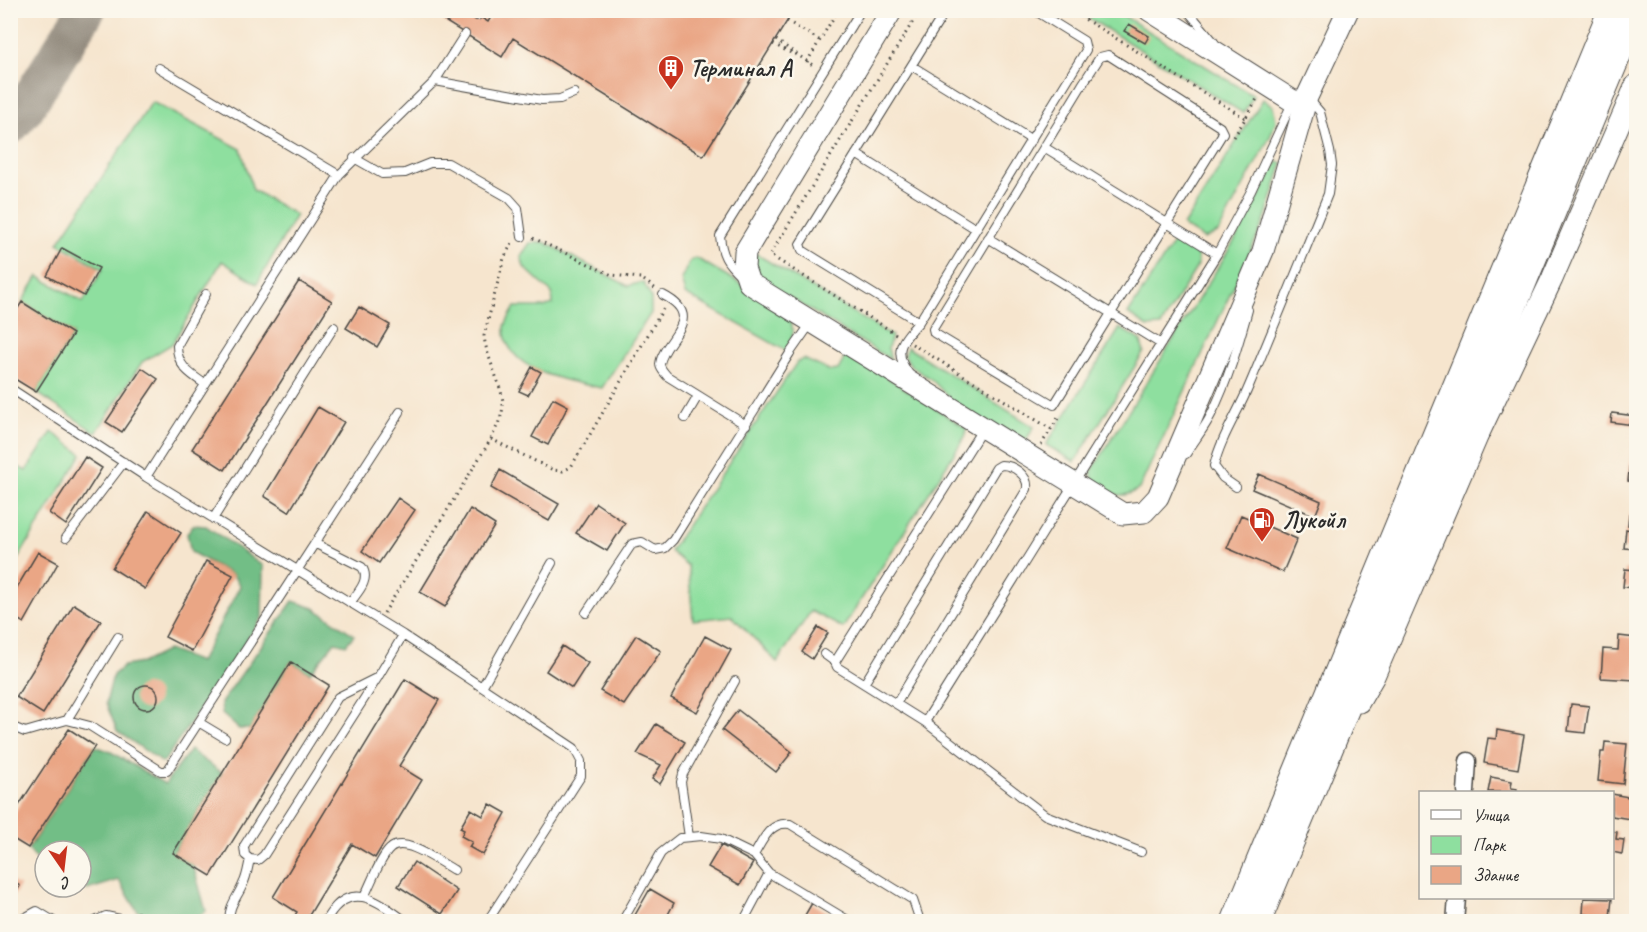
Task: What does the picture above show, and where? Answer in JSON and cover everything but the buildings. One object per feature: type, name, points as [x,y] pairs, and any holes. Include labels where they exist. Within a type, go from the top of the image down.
[{"type":"main road","points":[[1235,921],[1612,10]]},
{"type":"main road","points":[[1257,921],[1636,10]]},
{"type":"street","points":[[892,10],[745,252],[744,268],[749,283],[1123,514],[1144,512],[1158,497],[1263,251],[1300,99],[1348,10]]},
{"type":"street","points":[[1149,10],[1227,59],[1300,99]]},
{"type":"street","points":[[1593,56],[1603,10]]},
{"type":"street","points":[[1317,775],[1374,676],[1478,437],[1552,279],[1636,85]]},
{"type":"street","points":[[1466,791],[1468,761]]},
{"type":"street","points":[[1455,921],[1457,899]]},
{"type":"lane","points":[[749,283],[732,267],[722,253],[720,237],[861,10]]},
{"type":"lane","points":[[919,322],[800,247],[800,244],[946,10]]},
{"type":"lane","points":[[918,386],[902,364],[900,350],[903,338],[919,322],[1086,50],[1084,41],[1034,10]]},
{"type":"lane","points":[[1187,10],[1227,59]]},
{"type":"lane","points":[[146,477],[339,175],[435,81],[465,34]]},
{"type":"lane","points":[[1108,55],[1222,129],[1223,132],[1167,224],[1056,403],[1051,405],[933,332],[950,299],[1100,57],[1108,55]]},
{"type":"lane","points":[[912,66],[1032,140]]},
{"type":"lane","points":[[159,68],[339,175]]},
{"type":"lane","points":[[435,81],[542,100],[560,99],[574,93]]},
{"type":"lane","points":[[925,722],[1217,254],[1300,99],[1320,112],[1330,151],[1331,179],[1328,194],[1246,394],[1218,450],[1214,466],[1223,478],[1236,487]]},
{"type":"lane","points":[[1044,147],[1217,254]]},
{"type":"lane","points":[[856,154],[976,229]]},
{"type":"lane","points":[[354,158],[382,174],[405,173],[438,162],[448,163],[509,198],[518,208],[522,237]]},
{"type":"lane","points":[[988,238],[1161,344]]},
{"type":"lane","points":[[205,384],[187,372],[180,363],[177,346],[206,294]]},
{"type":"lane","points":[[663,295],[675,301],[681,310],[682,319],[680,330],[660,362],[661,370],[746,425]]},
{"type":"lane","points":[[586,613],[632,544],[642,542],[655,550],[665,548],[673,540],[790,353],[812,322]]},
{"type":"lane","points":[[213,519],[334,327]]},
{"type":"lane","points":[[10,388],[146,477],[403,635],[574,748],[581,761],[581,776],[487,921]]},
{"type":"lane","points":[[685,418],[698,396]]},
{"type":"lane","points":[[10,726],[25,732],[67,720],[90,726],[161,771],[167,771],[400,412]]},
{"type":"lane","points":[[835,662],[983,427]]},
{"type":"lane","points":[[66,538],[124,462]]},
{"type":"lane","points":[[864,684],[996,468],[1007,465],[1025,476],[1028,482],[1027,489],[896,704]]},
{"type":"lane","points":[[316,544],[362,567],[366,572],[366,578],[350,603]]},
{"type":"lane","points":[[482,687],[552,563]]},
{"type":"lane","points":[[378,677],[338,697],[244,846],[245,855],[250,859],[258,860],[264,855],[378,677],[403,635]]},
{"type":"lane","points":[[67,720],[118,637]]},
{"type":"lane","points":[[824,654],[835,662],[837,667],[925,722],[1045,815],[1141,852]]},
{"type":"lane","points":[[689,837],[681,782],[683,774],[735,681]]},
{"type":"lane","points":[[200,723],[225,738]]},
{"type":"lane","points":[[754,855],[772,826],[781,823],[790,824],[913,900],[919,918],[917,921]]},
{"type":"lane","points":[[622,921],[661,853],[680,838],[700,836],[721,839],[754,855],[769,873],[851,921]]},
{"type":"lane","points":[[365,896],[388,850],[396,844],[406,844],[454,870]]},
{"type":"lane","points":[[230,921],[230,908],[244,883],[250,859]]},
{"type":"lane","points":[[743,921],[769,873]]},
{"type":"lane","points":[[325,921],[331,910],[349,897],[365,896],[380,902],[407,921]]},
{"type":"lane","points":[[16,921],[37,911],[55,921]]},
{"type":"lane","points":[[93,921],[106,915],[120,919]]},
{"type":"path","points":[[807,62],[838,10]]},
{"type":"path","points":[[920,10],[770,255],[1051,429]]},
{"type":"path","points":[[1070,10],[1245,118]]},
{"type":"path","points":[[788,21],[820,40]]},
{"type":"path","points":[[776,40],[807,62]]},
{"type":"path","points":[[773,44],[807,62]]},
{"type":"path","points":[[379,621],[491,439],[501,416],[503,402],[485,346],[484,336],[504,258],[513,241],[526,235],[612,275],[641,278],[663,295],[666,303],[570,467],[563,471],[553,471],[491,439]]},
{"type":"green space","points":[[1077,11],[1116,11],[1254,96],[1243,113]]},
{"type":"green space","points":[[1263,99],[1273,106],[1276,121],[1270,137],[1218,233],[1204,239],[1183,226]]},
{"type":"green space","points":[[152,102],[241,149],[253,190],[296,215],[257,284],[222,261],[172,344],[142,362],[96,433],[36,392],[73,334],[22,302],[38,276],[83,302],[103,269],[58,243]]},
{"type":"green space","points":[[1277,162],[1283,163],[1264,222],[1139,489],[1126,495],[1111,493],[1094,483],[1091,472],[1243,227]]},
{"type":"green space","points":[[1176,238],[1197,251],[1198,265],[1161,326],[1148,327],[1128,314]]},
{"type":"green space","points":[[544,242],[628,286],[643,282],[651,297],[651,313],[602,388],[556,378],[540,372],[514,354],[507,342],[505,327],[515,307],[544,307],[553,304],[552,293],[524,267],[521,256],[530,243]]},
{"type":"green space","points":[[753,252],[892,336],[888,348],[891,360],[750,273]]},
{"type":"green space","points":[[696,258],[741,284],[788,317],[793,334],[786,351],[685,294],[681,279],[690,261]]},
{"type":"green space","points":[[1120,328],[1140,340],[1144,352],[1075,462],[1046,445]]},
{"type":"green space","points":[[907,347],[1034,427],[1023,445],[953,402],[932,380],[911,366],[905,356]]},
{"type":"green space","points":[[848,352],[966,428],[966,435],[843,628],[811,611],[777,662],[732,616],[693,620],[688,566],[670,551],[797,362],[804,359],[830,371],[838,370]]},
{"type":"green space","points":[[52,432],[82,454],[11,570],[11,463],[26,471]]},
{"type":"green space","points":[[193,525],[206,526],[263,566],[262,618],[163,763],[117,731],[106,703],[113,675],[124,666],[142,663],[168,650],[200,662],[240,586],[233,575],[191,552],[187,534]]},
{"type":"green space","points":[[293,601],[314,608],[354,635],[346,645],[335,642],[310,673],[291,662],[250,729],[239,729],[222,714],[221,703]]},
{"type":"green space","points":[[95,746],[111,752],[165,784],[190,750],[222,773],[173,853],[193,865],[206,911],[192,921],[153,921],[138,912],[119,880],[93,888],[93,839],[35,839]]},
{"type":"green space","points":[[33,841],[33,855],[28,849]]},
{"type":"taxiway","points":[[10,125],[25,108],[86,10]]},
{"type":"place","name":"Терминал А","points":[[671,91]]},
{"type":"place","name":"Лукойл","points":[[1262,543]]}]
